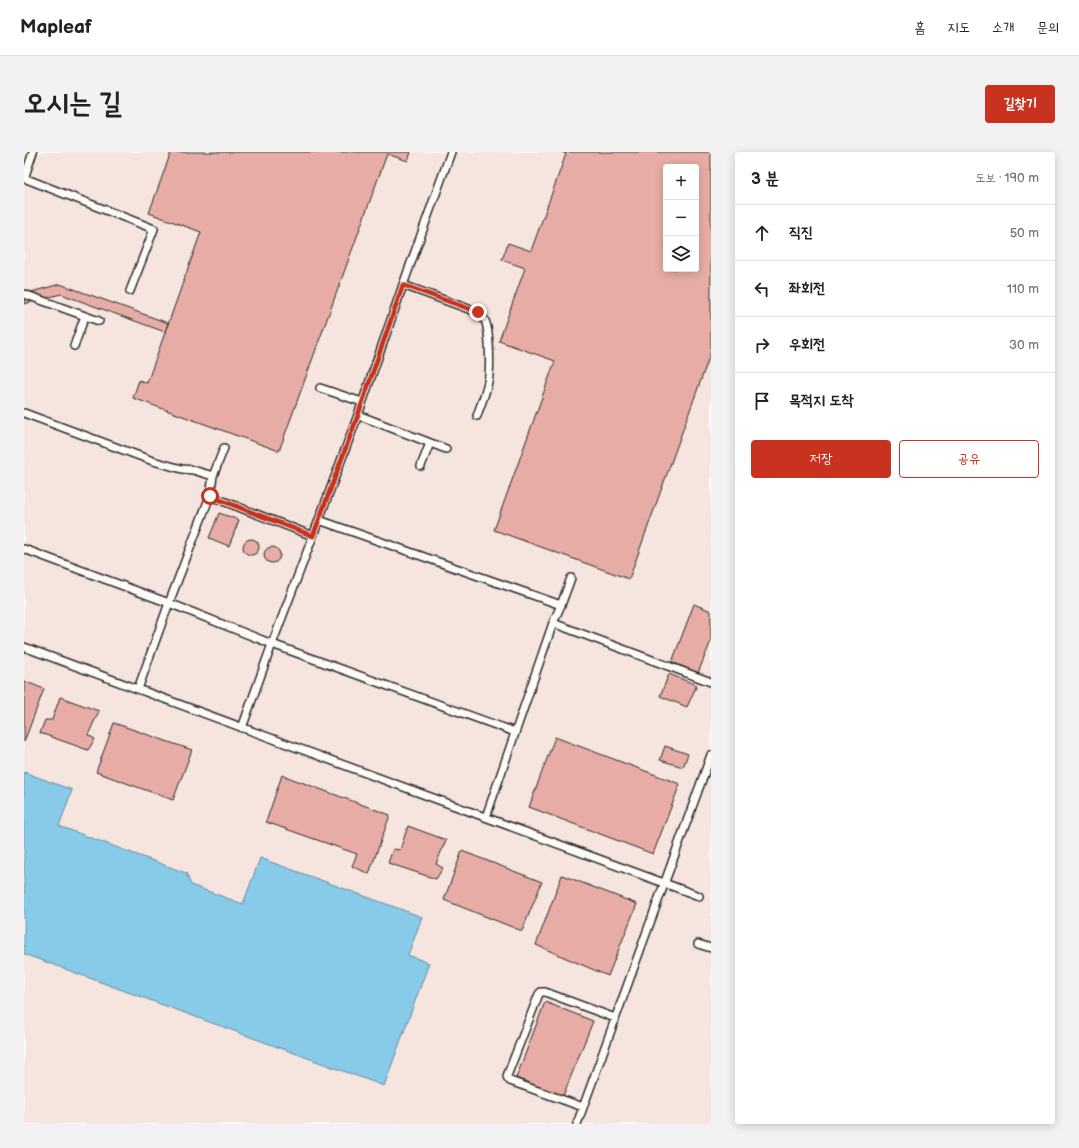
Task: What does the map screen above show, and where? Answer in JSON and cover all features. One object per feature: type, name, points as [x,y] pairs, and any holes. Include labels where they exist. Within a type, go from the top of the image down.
[{"type":"lane","points":[[33,152],[24,178],[154,229],[130,291]]},
{"type":"lane","points":[[242,728],[358,415],[403,285],[452,152]]},
{"type":"lane","points":[[403,285],[478,312],[484,319],[487,327],[489,375],[486,391],[477,416]]},
{"type":"lane","points":[[24,294],[99,321]]},
{"type":"lane","points":[[74,346],[85,316]]},
{"type":"lane","points":[[320,388],[362,402]]},
{"type":"lane","points":[[24,413],[153,461],[213,476]]},
{"type":"lane","points":[[358,415],[446,449]]},
{"type":"lane","points":[[421,466],[430,443]]},
{"type":"lane","points":[[138,689],[210,496],[213,476],[224,448]]},
{"type":"lane","points":[[210,496],[313,536]]},
{"type":"lane","points":[[319,520],[560,605]]},
{"type":"lane","points":[[24,549],[169,603],[272,644],[515,732]]},
{"type":"lane","points":[[486,817],[560,605],[571,578]]},
{"type":"lane","points":[[554,623],[711,682]]},
{"type":"lane","points":[[24,647],[699,896]]},
{"type":"lane","points":[[577,1124],[711,755]]},
{"type":"lane","points":[[698,944],[711,948]]},
{"type":"lane","points":[[583,1107],[510,1081],[507,1076],[541,992],[545,992],[616,1018]]},
{"type":"shaded area","points":[[24,152],[711,152],[711,1124],[24,1124]]},
{"type":"water","points":[[24,772],[72,790],[59,826],[186,873],[191,885],[243,904],[260,858],[422,917],[408,955],[429,963],[384,1086],[24,954]]},
{"type":"building","points":[[171,152],[411,152],[408,161],[387,154],[279,451],[133,398],[139,380],[147,383],[201,232],[149,213]]},
{"type":"building","points":[[562,152],[711,152],[711,352],[629,579],[494,530],[555,361],[499,341],[525,268],[502,260],[508,243],[531,251],[566,154]]},
{"type":"building","points":[[60,284],[168,323],[165,332],[61,294],[24,304],[24,294]]},
{"type":"building","points":[[219,513],[239,520],[229,546],[209,538]]},
{"type":"building","points":[[251,539],[258,544],[259,547],[254,554],[251,555],[244,550],[243,547],[248,540]]},
{"type":"building","points":[[272,547],[279,552],[280,555],[275,562],[272,563],[265,558],[264,555],[269,548]]},
{"type":"building","points":[[694,604],[711,611],[711,641],[698,673],[672,662]]},
{"type":"building","points":[[669,674],[697,685],[687,707],[660,696]]},
{"type":"building","points":[[24,681],[44,689],[24,742]]},
{"type":"building","points":[[60,697],[99,711],[88,735],[95,739],[88,750],[40,733],[45,720],[52,720]]},
{"type":"building","points":[[114,723],[192,750],[173,800],[96,772]]},
{"type":"building","points":[[555,737],[680,784],[653,854],[529,807]]},
{"type":"building","points":[[665,746],[688,754],[683,767],[660,760]]},
{"type":"building","points":[[282,775],[390,815],[369,874],[352,866],[357,854],[266,822]]},
{"type":"building","points":[[408,826],[446,840],[436,864],[443,868],[436,879],[388,863],[393,849],[400,850]]},
{"type":"building","points":[[462,851],[542,882],[522,931],[444,900]]},
{"type":"building","points":[[562,875],[637,904],[608,976],[536,945]]},
{"type":"building","points":[[545,1002],[593,1021],[563,1096],[516,1078]]},
{"type":"route","points":[[210,496],[313,536],[358,415],[403,285],[478,312]]}]
